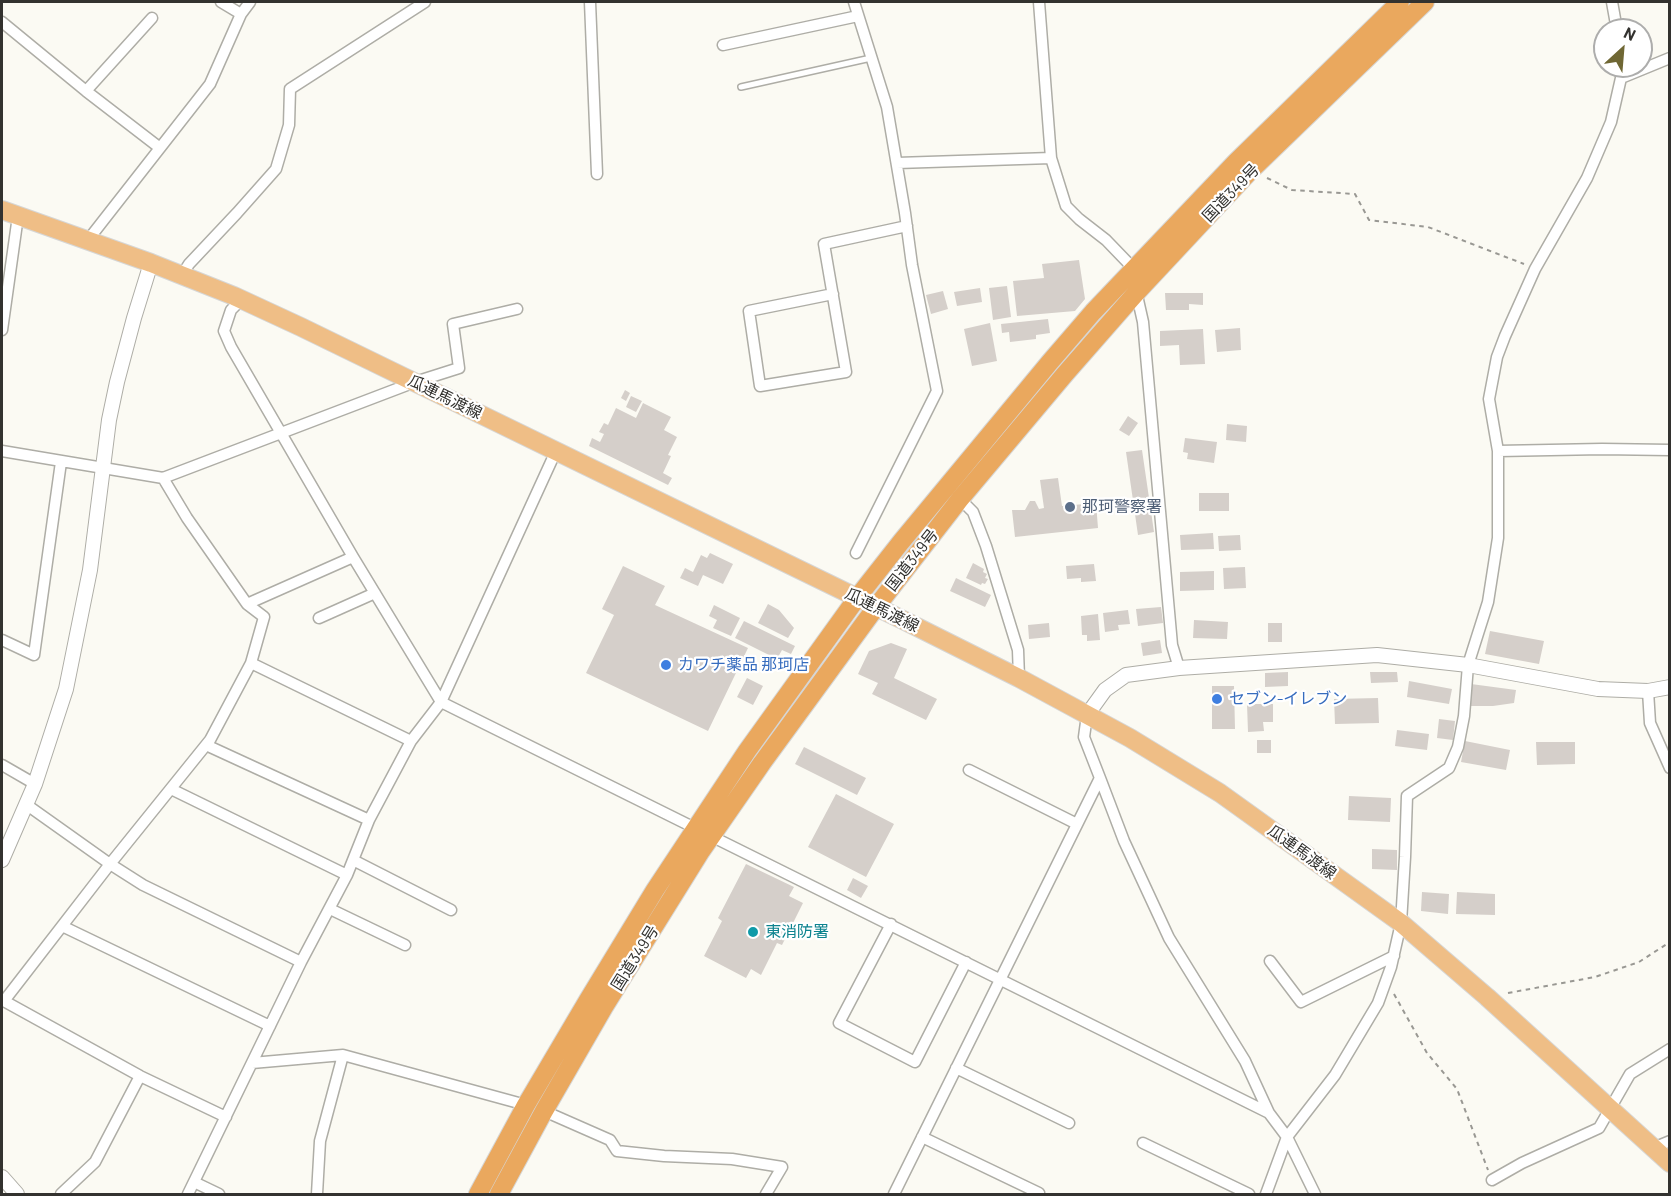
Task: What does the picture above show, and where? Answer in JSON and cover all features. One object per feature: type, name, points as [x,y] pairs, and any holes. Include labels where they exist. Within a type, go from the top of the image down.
[{"type":"highway","name":"国道349号","points":[[499,1194],[535,1108],[588,1000],[695,828],[747,751],[857,598],[1050,362],[1133,268],[1236,162],[1400,2]]},
{"type":"highway","name":"国道349号","points":[[478,1194],[604,1007],[712,836],[762,763],[876,607],[960,499],[1136,293],[1250,171],[1425,2]]},
{"type":"main road","name":"瓜連馬渡線","points":[[10,213],[151,263],[241,300],[415,382],[876,607],[1019,678],[1130,738],[1221,793],[1401,923],[1487,997],[1609,1108],[1661,1145],[1670,1163]]},
{"type":"street","points":[[221,2],[241,14]]},
{"type":"street","points":[[88,240],[210,84],[241,14],[250,2]]},
{"type":"street","points":[[182,275],[189,264],[276,168],[289,125],[290,89],[423,2]]},
{"type":"street","points":[[590,2],[597,174]]},
{"type":"street","points":[[854,2],[887,107],[912,265],[937,391],[856,553]]},
{"type":"street","points":[[1039,2],[1051,158],[1066,206],[1106,240],[1133,268],[1143,322],[1172,645],[1179,668]]},
{"type":"street","points":[[1612,2],[1615,18]]},
{"type":"street","points":[[723,45],[858,16]]},
{"type":"street","points":[[86,91],[152,18]]},
{"type":"street","points":[[2,22],[160,148]]},
{"type":"street","points":[[1653,65],[1670,58]]},
{"type":"street","points":[[1266,1194],[1287,1137],[1335,1075],[1377,1003],[1387,979],[1401,923],[1407,796],[1449,768],[1458,747],[1464,716],[1468,665],[1488,602],[1498,538],[1498,451],[1489,399],[1497,357],[1535,269],[1587,178],[1611,122],[1622,78]]},
{"type":"street","points":[[897,163],[1051,158]]},
{"type":"street","points":[[2,329],[10,213]]},
{"type":"street","points":[[833,294],[749,311],[760,386],[846,372],[833,294],[824,244],[907,226]]},
{"type":"street","points":[[2,860],[35,784],[66,689],[90,570],[109,420],[134,318],[151,263]]},
{"type":"street","points":[[241,300],[231,310],[224,331],[231,347],[353,557],[441,702],[1269,1113]]},
{"type":"street","points":[[2,452],[163,478],[415,382],[459,369],[453,324],[517,309]]},
{"type":"street","points":[[1498,451],[1602,448],[1670,450]]},
{"type":"street","points":[[188,1194],[301,962],[347,876],[369,820],[411,741],[441,702],[556,451]]},
{"type":"street","points":[[2,640],[34,655],[61,462]]},
{"type":"street","points":[[163,478],[187,518],[247,604],[264,616],[251,663],[206,745],[4,1001],[140,1076],[226,1118]]},
{"type":"street","points":[[960,499],[973,512],[986,546],[1018,650],[1019,678]]},
{"type":"street","points":[[247,604],[353,557]]},
{"type":"street","points":[[319,618],[375,593]]},
{"type":"street","points":[[1314,1194],[1287,1137],[1269,1113],[1245,1061],[1169,938],[1124,841],[1084,737],[1087,715],[1105,690],[1126,675],[1179,668],[1377,655],[1468,665],[1598,689],[1648,691],[1670,687]]},
{"type":"street","points":[[251,663],[411,741]]},
{"type":"street","points":[[1648,691],[1650,723],[1670,768]]},
{"type":"street","points":[[206,745],[369,820]]},
{"type":"street","points":[[2,765],[35,784]]},
{"type":"street","points":[[969,770],[1077,824]]},
{"type":"street","points":[[894,1194],[1100,778]]},
{"type":"street","points":[[171,789],[347,876]]},
{"type":"street","points":[[27,805],[143,885],[301,962]]},
{"type":"street","points":[[353,860],[451,909]]},
{"type":"street","points":[[330,909],[405,945]]},
{"type":"street","points":[[891,924],[839,1023],[915,1062],[966,962]]},
{"type":"street","points":[[62,926],[270,1026]]},
{"type":"street","points":[[1270,961],[1301,1002],[1394,956]]},
{"type":"street","points":[[1492,1180],[1522,1163],[1599,1128],[1630,1074],[1670,1048]]},
{"type":"street","points":[[317,1194],[320,1141],[343,1055]]},
{"type":"street","points":[[252,1063],[343,1055],[535,1108],[610,1140],[617,1151],[732,1159],[782,1167],[766,1194]]},
{"type":"street","points":[[956,1068],[1069,1123]]},
{"type":"street","points":[[61,1194],[95,1162],[140,1076]]},
{"type":"street","points":[[922,1137],[1039,1193]]},
{"type":"street","points":[[1143,1143],[1249,1194]]},
{"type":"street","points":[[2,1178],[17,1194]]},
{"type":"street","points":[[194,1182],[219,1194]]},
{"type":"lane","points":[[741,87],[872,58]]},
{"type":"path","points":[[1250,171],[1292,190],[1355,194],[1369,220],[1428,227],[1535,269]]},
{"type":"path","points":[[1487,997],[1595,977],[1639,962],[1670,942]]},
{"type":"path","points":[[1387,979],[1426,1053],[1457,1089],[1492,1180]]},
{"type":"building","points":[[1079,260],[1085,299],[1075,311],[1017,316],[1013,281],[1044,278],[1042,264]]},
{"type":"building","points":[[1007,286],[1011,317],[993,320],[989,288]]},
{"type":"building","points":[[980,288],[982,302],[957,306],[954,292]]},
{"type":"building","points":[[943,291],[948,309],[931,314],[926,295]]},
{"type":"building","points":[[1165,293],[1203,293],[1203,305],[1189,304],[1189,310],[1166,310]]},
{"type":"building","points":[[1048,319],[1050,333],[1036,335],[1036,339],[1010,342],[1009,332],[1002,333],[1001,324]]},
{"type":"building","points":[[990,323],[997,361],[972,366],[964,329]]},
{"type":"building","points":[[1240,328],[1241,350],[1217,352],[1215,330]]},
{"type":"building","points":[[1203,329],[1205,364],[1180,365],[1179,345],[1160,346],[1160,331]]},
{"type":"building","points":[[625,390],[630,393],[626,401],[621,398]]},
{"type":"building","points":[[631,396],[642,401],[636,412],[626,407]]},
{"type":"building","points":[[643,403],[671,417],[664,430],[677,437],[668,455],[671,456],[663,473],[672,478],[668,485],[589,446],[592,438],[600,442],[604,434],[599,432],[604,423],[608,425],[616,408],[636,418]]},
{"type":"building","points":[[1128,416],[1138,423],[1129,436],[1119,430]]},
{"type":"building","points":[[1227,424],[1247,426],[1246,442],[1226,440]]},
{"type":"building","points":[[1185,438],[1217,442],[1214,463],[1187,459],[1188,453],[1183,452]]},
{"type":"building","points":[[1142,450],[1154,532],[1138,535],[1126,452]]},
{"type":"building","name":"那珂警察署","points":[[1058,478],[1062,506],[1096,503],[1098,528],[1015,537],[1012,510],[1025,510],[1030,501],[1035,501],[1039,509],[1044,508],[1040,480]]},
{"type":"building","points":[[1199,493],[1229,493],[1229,511],[1199,511]]},
{"type":"building","points":[[1213,533],[1214,549],[1181,550],[1180,535]]},
{"type":"building","points":[[1240,535],[1241,550],[1219,551],[1218,536]]},
{"type":"building","points":[[710,553],[733,564],[723,584],[703,575],[698,586],[680,578],[685,568],[693,572],[701,555],[707,558]]},
{"type":"building","points":[[973,563],[984,569],[983,572],[987,574],[985,578],[988,579],[985,584],[981,585],[966,578]]},
{"type":"building","points":[[1094,564],[1096,581],[1081,582],[1081,578],[1067,579],[1066,566]]},
{"type":"building","points":[[623,566],[665,586],[655,605],[748,648],[708,731],[586,673],[614,615],[602,609]]},
{"type":"building","points":[[1245,567],[1246,588],[1224,589],[1223,568]]},
{"type":"building","points":[[1214,571],[1214,590],[1180,591],[1180,572]]},
{"type":"building","points":[[956,578],[991,595],[985,607],[950,591]]},
{"type":"building","points":[[768,604],[779,610],[794,628],[788,638],[758,623]]},
{"type":"building","points":[[714,605],[740,618],[731,636],[713,628],[717,620],[709,616]]},
{"type":"building","points":[[1161,607],[1163,623],[1138,626],[1136,609]]},
{"type":"building","points":[[1128,610],[1130,624],[1118,625],[1119,630],[1105,632],[1103,613]]},
{"type":"building","points":[[1098,614],[1100,640],[1087,641],[1087,635],[1082,635],[1081,616]]},
{"type":"building","points":[[1194,620],[1228,622],[1227,639],[1193,638]]},
{"type":"building","points":[[744,621],[795,646],[791,654],[782,650],[777,659],[735,638]]},
{"type":"building","points":[[1049,623],[1050,637],[1029,639],[1028,625]]},
{"type":"building","points":[[1268,623],[1282,623],[1282,642],[1268,642]]},
{"type":"building","points":[[1490,631],[1544,641],[1539,664],[1485,654]]},
{"type":"building","points":[[1160,640],[1162,653],[1143,656],[1141,643]]},
{"type":"building","points":[[891,643],[907,649],[894,678],[937,699],[926,720],[872,694],[878,683],[858,674],[869,651]]},
{"type":"building","points":[[1288,672],[1288,686],[1265,687],[1265,673]]},
{"type":"building","points":[[1370,672],[1397,672],[1398,682],[1371,683]]},
{"type":"building","points":[[747,678],[763,686],[753,705],[737,697]]},
{"type":"building","points":[[1409,681],[1452,689],[1449,704],[1407,697]]},
{"type":"building","points":[[1471,684],[1516,690],[1514,703],[1469,706]]},
{"type":"building","points":[[1212,686],[1234,686],[1235,729],[1212,729]]},
{"type":"building","points":[[1378,698],[1379,723],[1335,724],[1334,699]]},
{"type":"building","points":[[1247,704],[1273,704],[1273,722],[1263,722],[1264,731],[1248,732]]},
{"type":"building","points":[[1439,719],[1455,721],[1453,740],[1437,738]]},
{"type":"building","points":[[1397,730],[1429,734],[1427,750],[1395,746]]},
{"type":"building","points":[[1257,740],[1271,740],[1271,753],[1257,753]]},
{"type":"building","points":[[1465,741],[1510,750],[1506,770],[1461,762]]},
{"type":"building","points":[[1536,742],[1575,742],[1575,764],[1537,765]]},
{"type":"building","points":[[804,747],[866,778],[857,795],[795,764]]},
{"type":"building","points":[[836,794],[894,824],[866,877],[808,847]]},
{"type":"building","points":[[1349,796],[1391,798],[1390,822],[1348,820]]},
{"type":"building","points":[[1372,849],[1397,850],[1397,870],[1372,869]]},
{"type":"building","name":"東消防署","points":[[746,864],[794,887],[789,896],[803,903],[782,945],[777,943],[761,975],[751,969],[746,978],[704,956],[722,921],[718,918]]},
{"type":"building","points":[[853,878],[868,886],[861,898],[847,890]]},
{"type":"building","points":[[1422,892],[1449,894],[1448,914],[1421,911]]},
{"type":"building","points":[[1457,892],[1495,894],[1495,915],[1456,914]]},
{"type":"place","name":"那珂警察署","points":[[1070,507]]},
{"type":"place","name":"カワチ薬品 那珂店","points":[[666,665]]},
{"type":"place","name":"セブン-イレブン","points":[[1217,699]]},
{"type":"place","name":"東消防署","points":[[753,932]]}]
